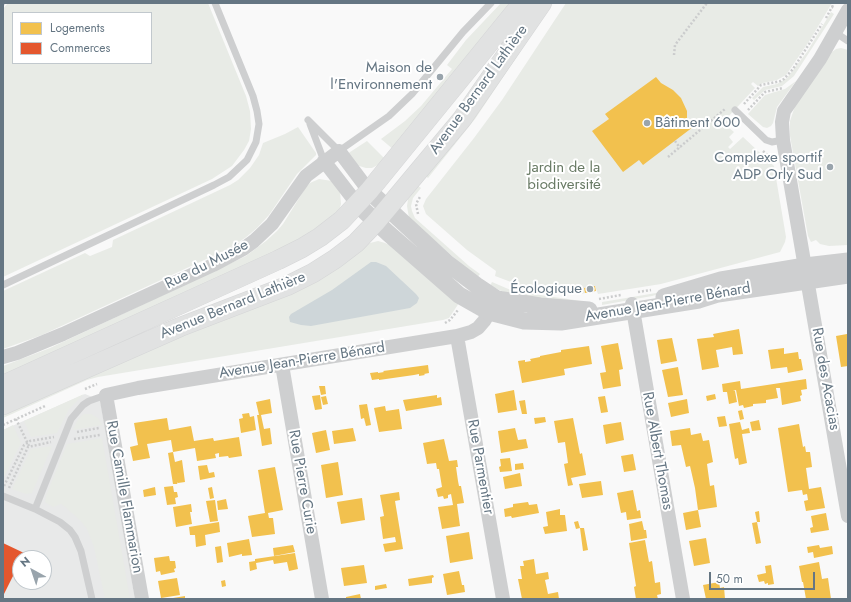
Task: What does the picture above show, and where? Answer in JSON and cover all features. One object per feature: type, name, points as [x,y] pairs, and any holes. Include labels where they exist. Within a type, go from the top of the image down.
[{"type":"main road","name":"Avenue Bernard Lathière","points":[[3,385],[302,248],[320,237],[342,220],[364,198],[522,3]]},
{"type":"main road","name":"Avenue Bernard Lathière","points":[[3,406],[180,327],[287,286],[313,273],[335,259],[356,243],[382,216],[462,119],[542,3]]},
{"type":"street","name":"Rue des Acacias","points":[[843,10],[836,33],[784,111],[782,122],[783,140],[848,516]]},
{"type":"street","name":"Rue du Musée","points":[[3,358],[63,334],[243,249],[272,224],[306,176],[338,151]]},
{"type":"street","points":[[338,151],[364,198]]},
{"type":"street","points":[[324,161],[364,198]]},
{"type":"street","name":"Avenue Jean-Pierre Bénard","points":[[364,198],[459,295],[493,306],[524,321],[561,322],[630,300],[699,300],[718,294],[807,273],[848,261]]},
{"type":"street","name":"Avenue Jean-Pierre Bénard","points":[[807,273],[848,275]]},
{"type":"street","name":"Rue Albert Thomas","points":[[630,300],[683,599]]},
{"type":"street","name":"Avenue Jean-Pierre Bénard","points":[[106,395],[126,390],[457,336],[471,332],[478,328],[493,306]]},
{"type":"street","name":"Rue Parmentier","points":[[457,336],[503,599]]},
{"type":"street","name":"Rue Pierre Curie","points":[[282,365],[322,599]]},
{"type":"street","name":"Rue Camille Flammarion","points":[[106,395],[142,599]]},
{"type":"lane","points":[[3,285],[214,185],[229,177],[247,160],[256,142],[259,124],[257,111],[253,96],[215,3]]},
{"type":"lane","name":"Rue du Musée","points":[[338,151],[389,116],[412,94],[463,32],[490,3]]},
{"type":"lane","points":[[836,33],[848,41]]},
{"type":"lane","points":[[736,111],[766,140],[772,142],[783,140]]},
{"type":"lane","points":[[324,161],[308,120],[338,151]]},
{"type":"lane","points":[[35,509],[71,419],[83,405],[89,401],[106,395]]},
{"type":"lane","points":[[3,496],[35,509],[60,522],[70,530],[81,551],[92,599]]},
{"type":"path","points":[[674,55],[675,45],[707,3]]},
{"type":"path","points":[[736,111],[762,85],[781,81],[785,78],[807,48],[834,3]]},
{"type":"path","points":[[832,7],[843,10]]},
{"type":"path","points":[[668,157],[765,92],[785,87]]},
{"type":"path","points":[[675,141],[680,148]]},
{"type":"path","points":[[761,149],[772,159]]},
{"type":"path","points":[[419,216],[416,204],[422,194]]},
{"type":"path","points":[[593,298],[630,300],[652,290]]},
{"type":"path","points":[[16,419],[29,446]]},
{"type":"shaded area","points":[[371,262],[376,262],[386,266],[416,294],[419,298],[417,303],[410,308],[311,326],[290,322],[289,317],[291,314],[332,290]]},
{"type":"shaded area","points":[[85,394],[100,400],[135,599],[3,599],[3,430]]},
{"type":"green space","points":[[8,3],[208,3],[246,96],[250,111],[251,129],[249,141],[244,150],[232,166],[212,179],[3,277],[3,9]]},
{"type":"green space","points":[[501,3],[516,3],[394,150],[381,139],[405,121],[421,106],[452,69],[447,65],[466,40]]},
{"type":"green space","points":[[548,3],[553,3],[475,119],[428,178],[425,175]]},
{"type":"green space","name":"Jardin de la biodiversité","points":[[566,3],[832,3],[810,40],[786,75],[777,80],[763,83],[758,86],[753,82],[751,84],[755,88],[727,118],[731,123],[728,127],[734,132],[729,137],[733,142],[728,147],[730,149],[743,137],[774,166],[786,237],[780,252],[661,284],[598,294],[595,286],[584,288],[585,293],[581,294],[519,285],[495,276],[496,271],[467,250],[426,214],[423,206],[426,199],[502,100]]},
{"type":"green space","points":[[831,12],[834,14],[794,76],[782,86],[765,90],[754,100],[752,98],[763,87],[777,84],[787,78],[807,52]]},
{"type":"green space","name":"Complexe sportif ADP Orly Sud","points":[[841,48],[848,50],[848,245],[829,246],[820,244],[816,240],[811,242],[808,236],[790,136],[790,121],[795,106],[832,52]]},
{"type":"green space","points":[[796,81],[777,107],[771,126],[767,128],[763,127],[748,114],[765,95],[785,89]]},
{"type":"green space","points":[[298,127],[316,155],[297,174],[269,215],[245,238],[228,249],[42,335],[3,349],[3,291],[85,253],[90,256],[112,247],[113,240],[230,185],[238,180],[250,168],[259,155],[263,143]]},
{"type":"green space","points":[[367,141],[386,160],[372,168],[356,165],[347,154]]},
{"type":"green space","points":[[319,179],[332,181],[340,191],[341,204],[338,214],[310,236],[3,377],[3,366],[50,348],[246,256],[277,231],[306,187],[310,183]]},
{"type":"green space","points":[[417,185],[421,188],[413,198],[411,206],[415,218],[480,274],[477,278],[409,218],[407,206],[408,199]]},
{"type":"green space","points":[[378,241],[392,246],[459,303],[449,318],[98,377],[87,380],[3,418],[3,414],[366,244]]},
{"type":"green space","points":[[706,278],[714,278],[652,296],[602,305],[602,302],[656,293]]},
{"type":"green space","points":[[492,282],[513,291],[581,301],[580,305],[504,292],[490,286]]},
{"type":"green space","points":[[84,394],[69,409],[57,433],[31,437],[24,421]]},
{"type":"green space","points":[[84,414],[91,414],[98,418],[102,425],[73,430],[78,419]]},
{"type":"green space","points":[[13,425],[21,443],[3,479],[3,430]]},
{"type":"green space","points":[[102,438],[130,599],[105,599],[94,547],[87,529],[80,520],[61,504],[53,507],[45,502],[67,444]]},
{"type":"green space","points":[[52,446],[32,493],[26,494],[12,489],[31,449]]},
{"type":"building: Logements","name":"Bâtiment 600","points":[[656,77],[661,83],[673,90],[681,98],[687,111],[687,118],[693,127],[643,165],[639,160],[623,172],[592,131],[609,119],[605,114]]},
{"type":"building: Logements","name":"Écologique","points":[[595,286],[596,291],[585,293],[584,288]]},
{"type":"building: Logements","points":[[739,329],[743,354],[733,355],[732,347],[716,350],[719,367],[702,370],[697,339],[714,337],[713,334]]},
{"type":"building: Logements","points":[[847,334],[848,366],[841,367],[836,336]]},
{"type":"building: Logements","points":[[672,338],[677,361],[661,364],[657,340]]},
{"type":"building: Logements","points":[[618,343],[623,369],[619,370],[621,386],[603,389],[600,373],[606,372],[601,346]]},
{"type":"building: Logements","points":[[589,346],[592,364],[564,369],[565,375],[522,383],[518,361],[531,361],[530,359],[561,352],[561,350]]},
{"type":"building: Logements","points":[[784,348],[784,354],[798,352],[803,370],[788,373],[787,367],[771,369],[768,350]]},
{"type":"building: Logements","points":[[428,365],[429,373],[419,376],[419,374],[372,380],[370,373],[378,373]]},
{"type":"building: Logements","points":[[678,367],[683,395],[668,397],[662,370]]},
{"type":"building: Logements","points":[[806,379],[807,389],[801,390],[801,401],[782,405],[780,388],[776,388],[778,398],[766,400],[766,403],[753,404],[753,406],[744,408],[743,405],[739,406],[736,390],[733,391],[735,391],[737,402],[729,404],[727,392],[723,392],[722,384],[740,381],[741,389]]},
{"type":"building: Logements","points":[[319,386],[325,386],[326,394],[321,395]]},
{"type":"building: Logements","points":[[514,390],[517,410],[498,413],[495,394]]},
{"type":"building: Logements","points":[[715,394],[716,399],[707,401],[706,396]]},
{"type":"building: Logements","points":[[320,395],[322,409],[315,410],[312,396]]},
{"type":"building: Logements","points":[[437,395],[437,398],[441,397],[442,405],[406,411],[403,400]]},
{"type":"building: Logements","points":[[326,396],[328,404],[323,405],[321,397]]},
{"type":"building: Logements","points":[[605,396],[608,412],[601,413],[598,397]]},
{"type":"building: Logements","points":[[270,399],[272,413],[261,415],[264,429],[270,428],[272,444],[262,446],[257,415],[259,415],[256,402]]},
{"type":"building: Logements","points":[[687,399],[689,413],[671,417],[668,403]]},
{"type":"building: Logements","points":[[525,400],[527,414],[522,414],[519,401]]},
{"type":"building: Logements","points":[[367,404],[371,425],[366,426],[364,418],[361,419],[359,405]]},
{"type":"building: Logements","points":[[385,406],[386,411],[399,409],[402,429],[379,432],[374,408]]},
{"type":"building: Logements","points":[[742,410],[744,419],[740,420],[738,411]]},
{"type":"building: Logements","points":[[249,413],[250,417],[254,416],[256,430],[241,433],[239,419],[243,418],[242,414]]},
{"type":"building: Logements","points":[[725,416],[727,426],[719,427],[717,417]]},
{"type":"building: Logements","points":[[545,417],[546,422],[535,424],[534,418]]},
{"type":"building: Logements","points":[[167,418],[169,430],[191,426],[194,441],[213,438],[214,441],[239,437],[242,456],[229,458],[228,456],[219,457],[219,453],[215,454],[216,458],[197,461],[195,448],[173,452],[171,440],[147,444],[150,458],[133,461],[130,447],[138,445],[134,423]]},
{"type":"building: Logements","points":[[573,418],[586,475],[571,478],[573,485],[568,486],[564,464],[568,463],[565,442],[558,443],[554,421]]},
{"type":"building: Logements","points":[[759,420],[761,430],[752,431],[750,422]]},
{"type":"building: Logements","points":[[621,422],[624,440],[606,444],[603,425]]},
{"type":"building: Logements","points":[[740,422],[742,430],[749,428],[750,433],[742,434],[747,463],[739,465],[738,458],[735,459],[729,424]]},
{"type":"building: Logements","points":[[799,424],[803,447],[805,446],[806,452],[810,452],[812,467],[806,468],[809,489],[821,487],[825,508],[806,511],[804,501],[808,500],[807,494],[803,495],[802,490],[788,492],[778,428]]},
{"type":"building: Logements","points":[[353,428],[356,441],[334,444],[332,431]]},
{"type":"building: Logements","points":[[515,428],[518,440],[526,439],[528,448],[501,453],[498,431]]},
{"type":"building: Logements","points":[[690,428],[691,435],[701,433],[703,441],[709,440],[713,462],[707,464],[710,486],[714,485],[717,507],[698,510],[690,466],[686,467],[681,445],[672,446],[670,431]]},
{"type":"building: Logements","points":[[326,430],[330,450],[316,453],[312,433]]},
{"type":"building: Logements","points":[[444,439],[449,461],[457,460],[458,467],[456,467],[458,481],[459,486],[461,486],[464,503],[457,504],[460,526],[442,529],[438,507],[453,505],[451,494],[448,495],[448,498],[444,499],[443,496],[438,497],[436,489],[442,487],[439,469],[437,469],[436,463],[427,464],[423,443]]},
{"type":"building: Logements","points":[[173,452],[175,462],[182,460],[185,482],[173,484],[168,453]]},
{"type":"building: Logements","points":[[633,454],[636,470],[624,472],[621,456]]},
{"type":"building: Logements","points":[[510,458],[512,471],[500,472],[500,459]]},
{"type":"building: Logements","points":[[338,462],[343,495],[326,498],[321,465]]},
{"type":"building: Logements","points":[[523,463],[524,469],[515,470],[515,464]]},
{"type":"building: Logements","points":[[207,465],[209,473],[214,472],[215,477],[200,480],[198,466]]},
{"type":"building: Logements","points":[[275,467],[283,510],[268,513],[269,518],[273,518],[275,534],[252,537],[248,516],[265,513],[258,470]]},
{"type":"building: Logements","points":[[520,473],[522,486],[505,489],[503,477]]},
{"type":"building: Logements","points":[[601,481],[603,495],[582,498],[579,484]]},
{"type":"building: Logements","points":[[173,486],[174,492],[177,492],[178,497],[175,498],[176,504],[167,505],[164,487]]},
{"type":"building: Logements","points":[[155,487],[156,495],[144,497],[143,490]]},
{"type":"building: Logements","points":[[212,487],[214,498],[210,499],[208,488]]},
{"type":"building: Logements","points":[[633,490],[637,511],[640,510],[641,518],[627,520],[626,512],[621,513],[617,493]]},
{"type":"building: Logements","points":[[399,492],[400,500],[395,501],[403,549],[385,552],[383,544],[396,542],[395,537],[383,539],[380,517],[384,516],[380,495]]},
{"type":"building: Logements","points":[[362,498],[365,520],[341,524],[337,502]]},
{"type":"building: Logements","points":[[226,499],[228,509],[218,510],[217,501]]},
{"type":"building: Logements","points":[[215,500],[218,521],[210,522],[206,501]]},
{"type":"building: Logements","points":[[528,502],[529,505],[537,504],[539,513],[512,518],[511,516],[505,517],[504,509],[513,507],[513,504]]},
{"type":"building: Logements","points":[[191,504],[192,512],[190,512],[192,524],[176,527],[173,507]]},
{"type":"building: Logements","points":[[560,509],[560,515],[565,515],[567,531],[545,534],[543,527],[548,526],[546,512]]},
{"type":"building: Logements","points":[[698,510],[701,527],[686,530],[683,513]]},
{"type":"building: Logements","points":[[759,511],[760,522],[757,522],[755,512]]},
{"type":"building: Logements","points":[[826,513],[829,530],[811,533],[810,528],[813,527],[811,516]]},
{"type":"building: Logements","points":[[578,521],[580,528],[576,529],[574,522]]},
{"type":"building: Logements","points":[[642,521],[644,530],[646,530],[647,538],[631,541],[629,524]]},
{"type":"building: Logements","points":[[219,522],[220,532],[205,535],[206,545],[196,547],[195,535],[190,535],[189,527]]},
{"type":"building: Logements","points":[[757,522],[761,543],[756,544],[752,523]]},
{"type":"building: Logements","points":[[580,528],[584,528],[588,550],[583,551]]},
{"type":"building: Logements","points":[[469,532],[473,559],[450,563],[446,536]]},
{"type":"building: Logements","points":[[706,538],[710,563],[694,566],[689,541]]},
{"type":"building: Logements","points":[[249,539],[252,555],[242,556],[242,554],[229,557],[227,543]]},
{"type":"building: Logements","points":[[645,540],[649,562],[652,561],[655,583],[660,582],[661,594],[657,595],[658,599],[636,599],[634,587],[636,586],[629,543]]},
{"type":"building: Logements","points":[[293,545],[295,552],[274,556],[273,548]]},
{"type":"building: Logements","points":[[819,545],[820,548],[832,546],[833,554],[814,558],[813,552],[808,553],[807,547]]},
{"type":"building: Logements","points":[[221,546],[223,562],[217,563],[215,547]]},
{"type":"building: Logements","points":[[295,553],[298,569],[289,571],[287,562],[274,564],[273,560],[256,563],[257,569],[250,571],[249,562],[255,561],[255,559]]},
{"type":"building: Logements","points":[[169,556],[170,561],[175,561],[175,572],[161,575],[160,571],[156,572],[154,558]]},
{"type":"building: Logements","points":[[534,559],[536,574],[548,572],[549,579],[545,580],[548,594],[558,592],[559,599],[522,599],[518,579],[522,579],[520,566],[524,566],[523,561]]},
{"type":"building: Logements","points":[[819,562],[822,579],[828,578],[831,599],[806,599],[799,566]]},
{"type":"building: Logements","points":[[364,565],[367,583],[344,586],[341,568]]},
{"type":"building: Logements","points":[[771,565],[774,584],[768,585],[768,583],[765,584],[764,581],[759,582],[757,575],[766,573],[765,566]]},
{"type":"building: Logements","points":[[459,571],[465,592],[447,595],[443,574]]},
{"type":"building: Logements","points":[[433,575],[434,577],[432,578],[432,583],[409,586],[408,579]]},
{"type":"building: Logements","points":[[177,578],[180,595],[161,598],[158,581]]},
{"type":"building: Logements","points":[[225,580],[226,586],[222,587],[221,581]]},
{"type":"building: Logements","points":[[719,582],[720,588],[724,587],[725,599],[706,599],[703,585]]},
{"type":"building: Logements","points":[[386,584],[387,588],[375,590],[375,586]]},
{"type":"building: Logements","points":[[360,594],[361,599],[346,599],[346,597]]},
{"type":"building: Logements","points":[[185,596],[185,599],[173,599],[173,598]]},
{"type":"building: Commerces","points":[[3,543],[18,550],[12,550],[12,578],[3,596]]},
{"type":"place","name":"Maison de l'Environnement","points":[[440,77]]},
{"type":"place","name":"Bâtiment 600","points":[[647,123]]},
{"type":"place","name":"Complexe sportif ADP Orly Sud","points":[[830,167]]},
{"type":"place","name":"Écologique","points":[[590,289]]}]
